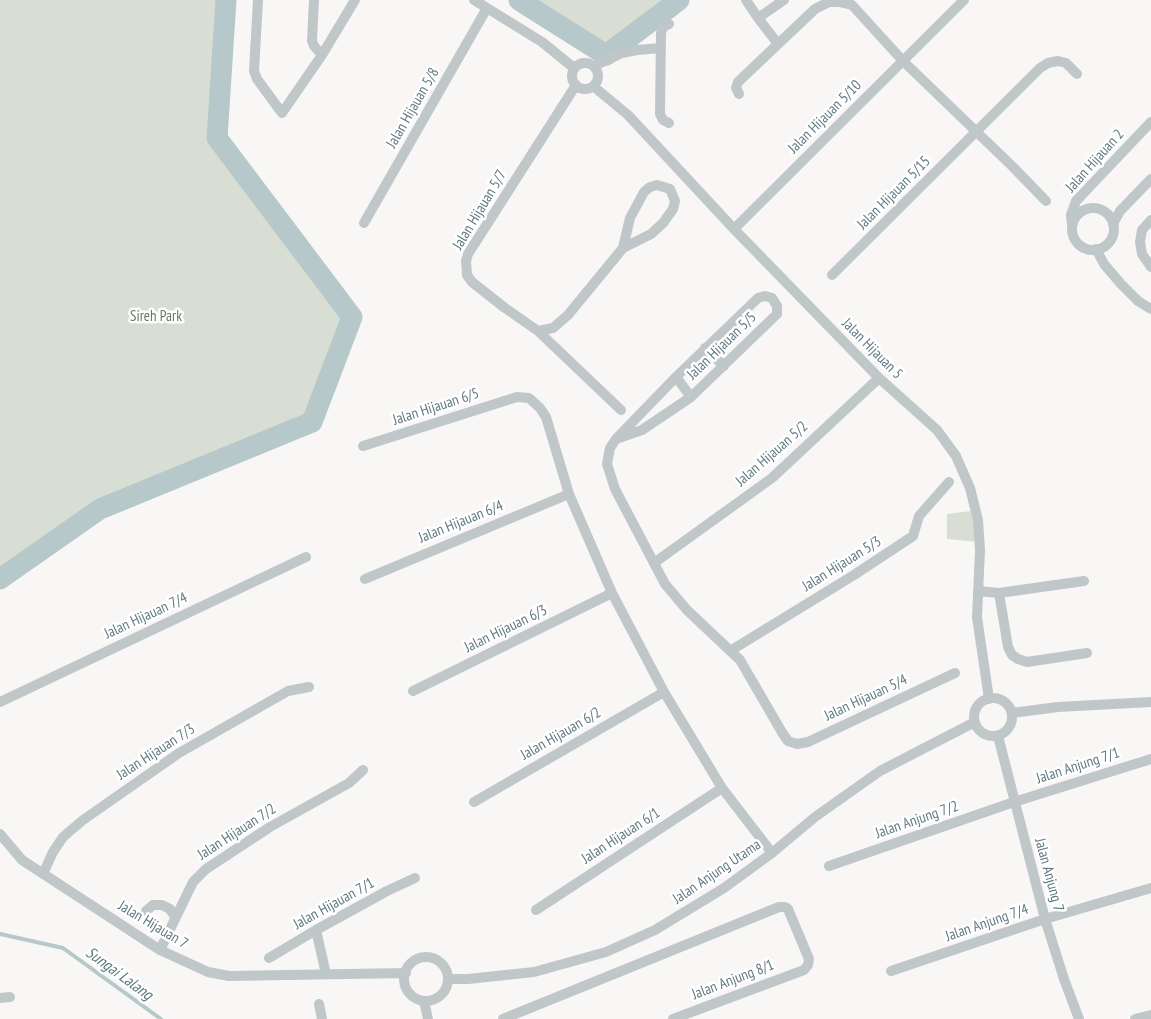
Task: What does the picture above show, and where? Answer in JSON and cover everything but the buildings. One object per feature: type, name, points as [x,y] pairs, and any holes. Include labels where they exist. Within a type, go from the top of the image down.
[{"type":"street","points":[[258,0],[254,71],[257,79],[282,113],[322,55],[355,0]]},
{"type":"street","points":[[314,0],[312,41],[322,55]]},
{"type":"street","points":[[474,0],[542,42],[574,68]]},
{"type":"street","points":[[746,0],[778,44]]},
{"type":"street","points":[[758,18],[784,0]]},
{"type":"street","name":"Jalan Hijauan 5/10","points":[[734,229],[964,0]]},
{"type":"street","points":[[739,94],[736,88],[738,82],[815,9],[829,2],[850,3],[903,61],[1046,201]]},
{"type":"street","name":"Jalan Hijauan 5/8","points":[[364,223],[488,8]]},
{"type":"street","points":[[668,123],[663,120],[660,114],[660,48],[661,29],[669,24]]},
{"type":"street","points":[[594,66],[622,53],[660,48]]},
{"type":"street","name":"Jalan Hijauan 5/15","points":[[832,275],[1040,68],[1048,63],[1058,61],[1066,63],[1077,74]]},
{"type":"street","points":[[582,63],[594,66],[598,74],[596,83],[593,86],[584,88],[576,85],[572,77],[574,68],[582,63]]},
{"type":"street","name":"Jalan Hijauan 5/7","points":[[576,85],[468,254],[466,261],[467,275],[472,282],[538,331],[621,410]]},
{"type":"street","name":"Jalan Hijauan 5","points":[[593,86],[628,115],[734,229],[879,378],[937,430],[956,456],[970,488],[978,520],[980,550],[977,617],[989,699]]},
{"type":"street","name":"Jalan Hijauan 2","points":[[1072,225],[1071,215],[1076,202],[1151,122]]},
{"type":"street","points":[[1113,224],[1120,211],[1151,179]]},
{"type":"street","points":[[538,331],[553,328],[560,323],[622,248],[630,218],[644,192],[650,187],[657,185],[670,189],[675,201],[673,209],[663,223],[651,234],[622,248]]},
{"type":"street","points":[[1092,208],[1105,212],[1113,224],[1114,231],[1108,243],[1096,250],[1090,250],[1078,244],[1074,238],[1072,225],[1079,213],[1092,208]]},
{"type":"street","points":[[1151,220],[1142,230],[1140,242],[1142,254],[1151,266]]},
{"type":"street","points":[[1096,250],[1104,264],[1121,284],[1138,301],[1151,309]]},
{"type":"street","name":"Jalan Hijauan 5/5","points":[[616,439],[642,430],[691,397],[777,314],[778,306],[775,300],[766,296],[758,298],[676,377],[616,439],[610,448],[607,464],[615,489],[665,584],[678,600],[740,660],[788,741]]},
{"type":"street","points":[[706,348],[724,366]]},
{"type":"street","points":[[676,377],[691,397]]},
{"type":"street","name":"Jalan Hijauan 5/2","points":[[654,562],[772,478],[879,378]]},
{"type":"street","name":"Jalan Hijauan 6/5","points":[[363,446],[517,397],[529,398],[540,408],[546,417],[569,494]]},
{"type":"street","name":"Jalan Hijauan 5/3","points":[[730,650],[854,575],[913,536],[918,516],[949,482]]},
{"type":"street","points":[[569,494],[612,593],[664,692],[722,788],[772,852]]},
{"type":"street","name":"Jalan Hijauan 6/4","points":[[365,579],[569,494]]},
{"type":"street","name":"Jalan Hijauan 7/4","points":[[0,702],[306,557]]},
{"type":"street","points":[[978,591],[999,593],[1084,581]]},
{"type":"street","name":"Jalan Hijauan 6/3","points":[[413,691],[612,593]]},
{"type":"street","points":[[999,593],[1008,647],[1018,659],[1027,662],[1087,653]]},
{"type":"street","name":"Jalan Hijauan 5/4","points":[[788,741],[797,744],[808,742],[955,673]]},
{"type":"street","name":"Jalan Hijauan 7/3","points":[[43,874],[52,852],[63,837],[82,820],[179,753],[288,690],[309,688]]},
{"type":"street","name":"Jalan Hijauan 6/2","points":[[474,802],[664,692]]},
{"type":"street","points":[[989,699],[1003,701],[1012,713],[1010,727],[998,736],[983,734],[975,722],[977,708],[989,699]]},
{"type":"street","points":[[1012,713],[1151,702]]},
{"type":"street","name":"Jalan Anjung Utama","points":[[448,979],[468,979],[534,972],[606,952],[655,930],[724,888],[815,817],[880,771],[975,722]]},
{"type":"street","name":"Jalan Anjung 7","points":[[998,736],[1045,919],[1079,1019]]},
{"type":"street","name":"Jalan Anjung 7/1","points":[[1014,802],[1151,759]]},
{"type":"street","name":"Jalan Hijauan 7/2","points":[[160,950],[193,882],[206,869],[270,827],[348,783],[363,770]]},
{"type":"street","name":"Jalan Hijauan 6/1","points":[[536,910],[722,788]]},
{"type":"street","name":"Jalan Anjung 7/2","points":[[829,866],[1014,802]]},
{"type":"street","name":"Jalan Hijauan 7","points":[[0,834],[22,860],[43,874],[160,950],[208,972],[230,976],[406,973]]},
{"type":"street","name":"Jalan Hijauan 7/1","points":[[269,958],[387,891],[415,878]]},
{"type":"street","name":"Jalan Anjung 7/4","points":[[891,971],[1045,919],[1151,888]]},
{"type":"street","points":[[146,911],[153,905],[162,905],[170,909],[175,917]]},
{"type":"street","name":"Jalan Anjung 8/1","points":[[503,1019],[782,907],[788,909],[809,959],[808,965],[804,970],[673,1019]]},
{"type":"street","points":[[316,930],[326,974]]},
{"type":"street","points":[[436,959],[445,967],[448,979],[445,991],[436,999],[424,1001],[418,999],[408,991],[405,980],[406,973],[412,963],[417,960],[436,959]]},
{"type":"street","points":[[424,1001],[428,1019]]},
{"type":"street","points":[[319,1004],[322,1019]]},
{"type":"street","points":[[1135,1019],[1151,1015]]},
{"type":"green space","name":"Sireh Park","points":[[0,0],[226,0],[217,138],[352,317],[312,422],[100,509],[0,579]]},
{"type":"green space","points":[[519,0],[679,0],[606,55]]},
{"type":"green space","points":[[971,511],[980,542],[947,539],[947,514]]},
{"type":"waterway","points":[[0,579],[100,509],[312,422],[352,317],[217,138],[226,0]]},
{"type":"waterway","points":[[519,0],[606,55],[679,0]]},
{"type":"waterway","name":"Sungai Lalang","points":[[0,934],[63,948],[161,1019]]}]
